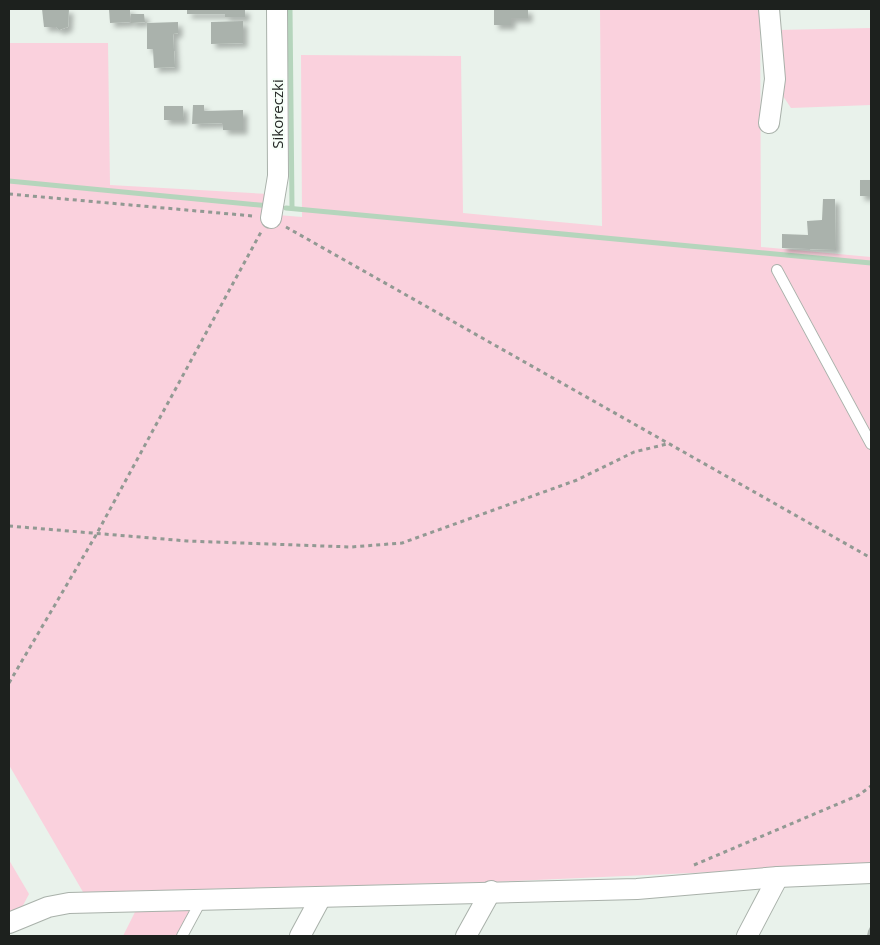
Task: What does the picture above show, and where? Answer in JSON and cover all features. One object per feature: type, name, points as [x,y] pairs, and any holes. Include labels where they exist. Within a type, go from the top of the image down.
[{"type":"street","name":"Sikoreczki","points":[[271,218],[278,176],[277,9]]},
{"type":"street","points":[[768,123],[775,79],[769,9]]},
{"type":"street","points":[[10,925],[48,907],[70,903],[491,891],[637,889],[778,877],[871,873]]},
{"type":"street","points":[[747,936],[778,877]]},
{"type":"street","points":[[466,936],[491,891]]},
{"type":"street","points":[[300,936],[321,897]]},
{"type":"lane","points":[[777,270],[871,444]]},
{"type":"lane","points":[[182,936],[202,899]]},
{"type":"path","points":[[9,194],[271,218],[871,558]]},
{"type":"path","points":[[9,683],[96,535],[271,218]]},
{"type":"path","points":[[9,526],[187,542],[342,547],[402,543],[577,480],[634,452],[667,444]]},
{"type":"path","points":[[690,866],[860,794],[871,786]]},
{"type":"shaded area","points":[[600,9],[760,9],[761,247],[871,257],[871,865],[491,882],[83,892],[9,765],[9,43],[108,43],[110,185],[269,194],[266,214],[302,217],[301,55],[461,56],[463,213],[602,226]]},
{"type":"shaded area","points":[[871,28],[871,105],[791,108],[783,96],[777,30]]},
{"type":"shaded area","points":[[9,860],[29,894],[18,915],[9,916]]},
{"type":"shaded area","points":[[192,908],[177,936],[123,936],[136,910]]},
{"type":"building","points":[[42,9],[69,9],[68,27],[59,30],[56,27],[44,27]]},
{"type":"building","points":[[109,9],[130,9],[130,22],[110,23]]},
{"type":"building","points":[[187,9],[245,9],[245,17],[225,17],[225,14],[187,14]]},
{"type":"building","points":[[494,9],[528,9],[528,18],[511,18],[511,25],[494,25]]},
{"type":"building","points":[[131,14],[144,14],[145,22],[131,23]]},
{"type":"building","points":[[243,21],[243,43],[211,44],[211,22]]},
{"type":"building","points":[[178,22],[178,33],[173,34],[175,67],[154,68],[153,49],[147,49],[147,23]]},
{"type":"building","points":[[193,105],[204,105],[204,111],[243,110],[243,130],[223,130],[223,123],[192,124]]},
{"type":"building","points":[[164,106],[183,106],[184,120],[164,120]]},
{"type":"building","points":[[860,180],[871,180],[871,196],[860,196]]},
{"type":"building","points":[[823,199],[835,199],[836,250],[782,248],[782,234],[808,235],[807,221],[822,220]]},
{"type":"building","points":[[871,925],[871,936],[867,936],[868,931]]},
{"type":"waterway","points":[[290,9],[292,208]]},
{"type":"waterway","points":[[9,181],[270,206]]},
{"type":"waterway","points":[[286,208],[871,263]]}]
